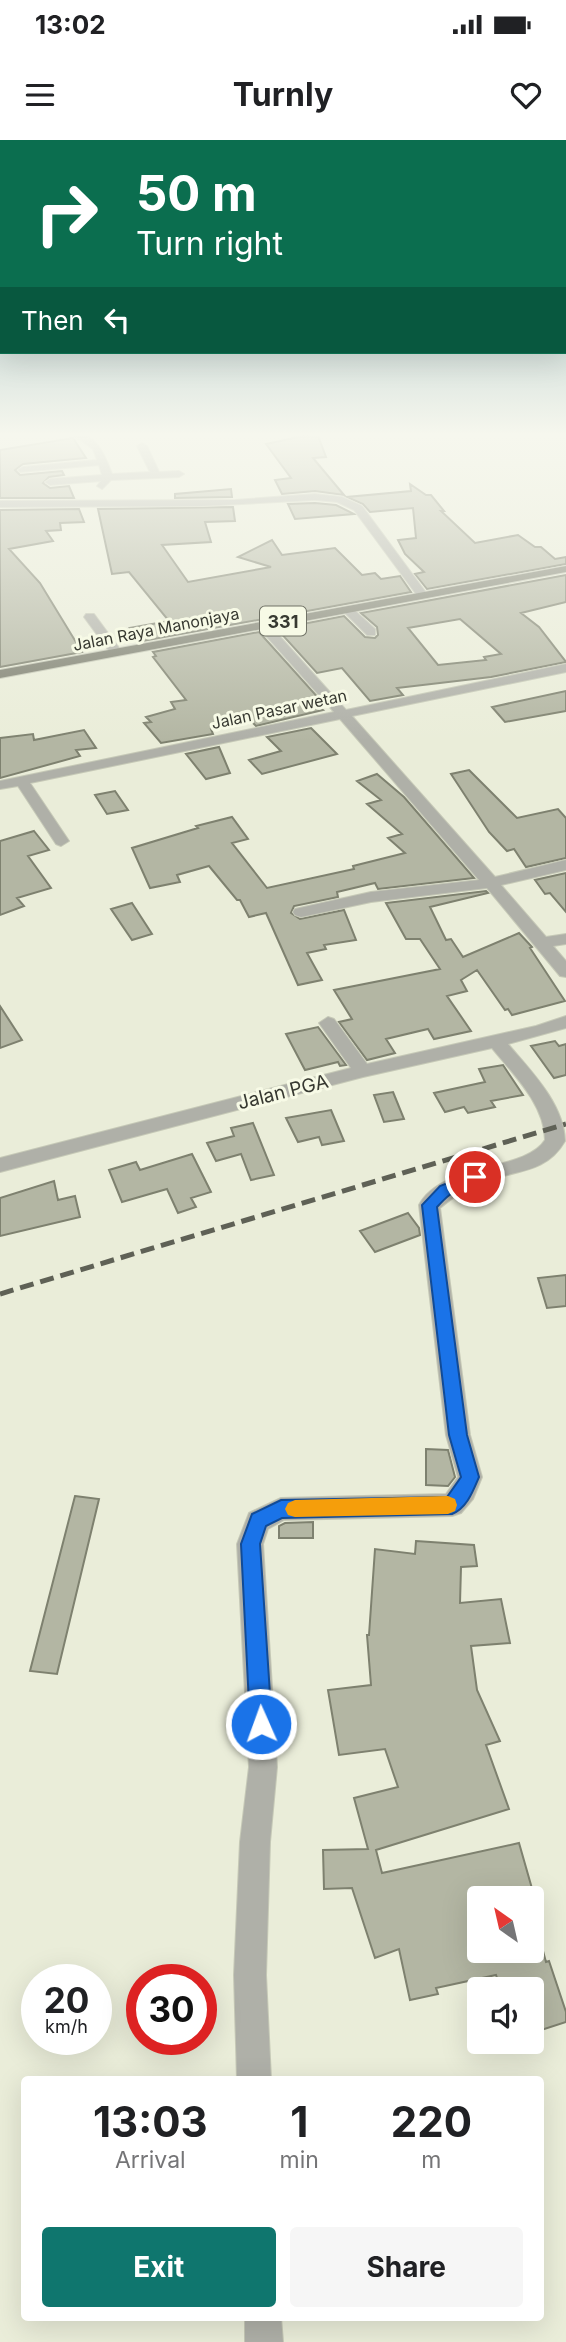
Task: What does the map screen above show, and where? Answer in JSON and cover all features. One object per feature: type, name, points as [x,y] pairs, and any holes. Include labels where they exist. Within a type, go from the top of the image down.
[{"type":"main road","name":"Jalan Raya Manonjaya","points":[[0,674],[566,569]]},
{"type":"street","points":[[379,536],[423,596]]},
{"type":"street","points":[[347,609],[371,632]]},
{"type":"street","points":[[90,617],[116,652]]},
{"type":"street","points":[[262,625],[491,883],[566,972]]},
{"type":"street","name":"Jalan Pasar wetan","points":[[0,785],[566,668]]},
{"type":"street","points":[[22,781],[61,841]]},
{"type":"street","points":[[301,912],[371,897],[491,883],[566,865]]},
{"type":"street","points":[[543,943],[566,939]]},
{"type":"street","name":"Jalan PGA","points":[[0,1165],[363,1071],[539,1031],[566,1022]]},
{"type":"street","points":[[328,1023],[363,1071]]},
{"type":"street","points":[[254,2076],[250,1975],[255,1842],[263,1768],[250,1544],[258,1521],[281,1509],[452,1505],[464,1491],[470,1477],[458,1435],[429,1205],[446,1190],[463,1185],[475,1177],[533,1161],[549,1152],[556,1139],[555,1128],[528,1081],[495,1040]]},
{"type":"street","points":[[263,2321],[264,2342]]},
{"type":"building","points":[[0,536],[49,536],[53,541],[9,549],[40,583],[82,652],[0,667]]},
{"type":"building","points":[[104,536],[209,536],[211,542],[162,545],[188,582],[271,567],[238,557],[272,540],[282,555],[335,548],[362,575],[375,573],[381,579],[400,576],[411,592],[143,641],[130,628],[169,621],[129,572],[112,574]]},
{"type":"building","points":[[416,536],[467,536],[475,543],[519,536],[535,547],[541,547],[555,559],[566,557],[566,564],[427,589],[415,574],[424,572],[405,554],[398,540],[416,538]]},
{"type":"building","points":[[566,575],[566,602],[521,613],[539,627],[566,662],[491,677],[397,688],[403,695],[370,701],[342,668],[317,673],[277,629],[344,616],[365,637],[375,638],[378,635],[377,627],[361,613]],"holes":[[[460,619],[501,654],[484,657],[486,660],[438,665],[408,628]]]},
{"type":"building","points":[[259,632],[322,702],[315,704],[323,710],[256,726],[250,720],[211,729],[213,734],[161,743],[144,723],[151,722],[146,717],[175,709],[171,702],[186,700],[153,657],[156,656],[153,652]]},
{"type":"building","points":[[566,691],[566,711],[505,722],[492,707]]},
{"type":"building","points":[[311,728],[337,754],[262,774],[249,760],[281,751],[267,737]]},
{"type":"building","points":[[84,730],[96,748],[76,750],[80,756],[0,778],[0,738],[33,734],[34,740]]},
{"type":"building","points":[[219,747],[230,773],[206,779],[186,754]]},
{"type":"building","points":[[469,770],[517,818],[558,809],[566,818],[566,858],[526,867],[514,849],[507,851],[489,832],[451,774]]},
{"type":"building","points":[[377,774],[404,797],[474,878],[378,889],[375,883],[337,892],[338,897],[294,906],[291,913],[300,919],[344,910],[356,940],[324,945],[326,949],[307,953],[322,980],[298,985],[266,913],[249,917],[240,900],[237,900],[209,866],[177,875],[180,882],[150,888],[132,848],[232,817],[248,839],[232,843],[267,888],[354,869],[353,866],[405,853],[388,838],[402,834],[367,804],[381,800],[357,781]]},
{"type":"building","points":[[115,791],[128,810],[107,814],[95,795]]},
{"type":"building","points":[[34,831],[49,850],[28,856],[51,888],[17,898],[24,906],[0,915],[0,841]]},
{"type":"building","points":[[566,873],[566,912],[550,893],[545,894],[535,880]]},
{"type":"building","points":[[486,891],[488,893],[430,907],[446,940],[451,939],[463,957],[519,933],[532,947],[530,948],[565,1001],[512,1015],[508,1009],[505,1010],[477,970],[461,980],[467,991],[447,996],[471,1031],[434,1039],[428,1029],[386,1039],[395,1053],[367,1060],[339,1022],[352,1019],[334,990],[440,969],[420,939],[406,939],[386,903]]},
{"type":"building","points":[[132,903],[152,934],[132,940],[111,909]]},
{"type":"building","points":[[0,1006],[22,1040],[0,1048]]},
{"type":"building","points":[[318,1027],[346,1065],[340,1066],[338,1062],[305,1070],[286,1034]]},
{"type":"building","points":[[555,1041],[559,1046],[566,1044],[566,1075],[554,1078],[531,1046]]},
{"type":"building","points":[[503,1065],[523,1095],[491,1101],[495,1107],[468,1113],[464,1107],[445,1112],[434,1093],[485,1082],[479,1069]]},
{"type":"building","points":[[393,1092],[404,1119],[384,1122],[374,1095]]},
{"type":"building","points":[[331,1110],[344,1141],[322,1145],[319,1137],[298,1142],[286,1118]]},
{"type":"building","points":[[253,1123],[274,1175],[251,1180],[241,1154],[216,1161],[207,1143],[234,1136],[231,1128]]},
{"type":"building","points":[[192,1154],[211,1192],[191,1198],[196,1207],[178,1213],[167,1189],[122,1202],[109,1170],[136,1162],[140,1170]]},
{"type":"building","points":[[54,1181],[58,1200],[75,1196],[80,1217],[0,1236],[0,1198]]},
{"type":"building","points":[[408,1213],[419,1228],[420,1235],[375,1252],[360,1231]]},
{"type":"building","points":[[566,1275],[566,1306],[547,1308],[538,1278]]},
{"type":"building","points":[[426,1449],[448,1450],[455,1477],[448,1486],[426,1485]]},
{"type":"building","points":[[75,1496],[99,1499],[57,1674],[30,1671]]},
{"type":"building","points":[[313,1522],[313,1538],[279,1538],[279,1526],[285,1523]]},
{"type":"building","points":[[416,1541],[474,1545],[477,1566],[461,1567],[460,1603],[501,1599],[510,1643],[471,1646],[477,1690],[500,1741],[486,1745],[509,1809],[376,1850],[382,1873],[519,1843],[531,1886],[467,1886],[467,1964],[544,1964],[544,1955],[546,1962],[549,1961],[566,2012],[566,2022],[544,2029],[544,1977],[467,1977],[467,1981],[436,1988],[438,1994],[410,2000],[399,1949],[375,1958],[352,1888],[324,1889],[323,1850],[368,1849],[354,1798],[398,1787],[385,1749],[339,1755],[328,1690],[371,1685],[367,1635],[375,1549],[415,1554]]},
{"type":"railway","points":[[0,1294],[566,1124]]},
{"type":"slow traffic","points":[[295,1509],[448,1505]]},
{"type":"route","points":[[261,1724],[250,1544],[258,1521],[281,1509],[452,1505],[464,1491],[470,1477],[458,1435],[429,1205],[446,1190],[463,1185],[475,1177]]}]
